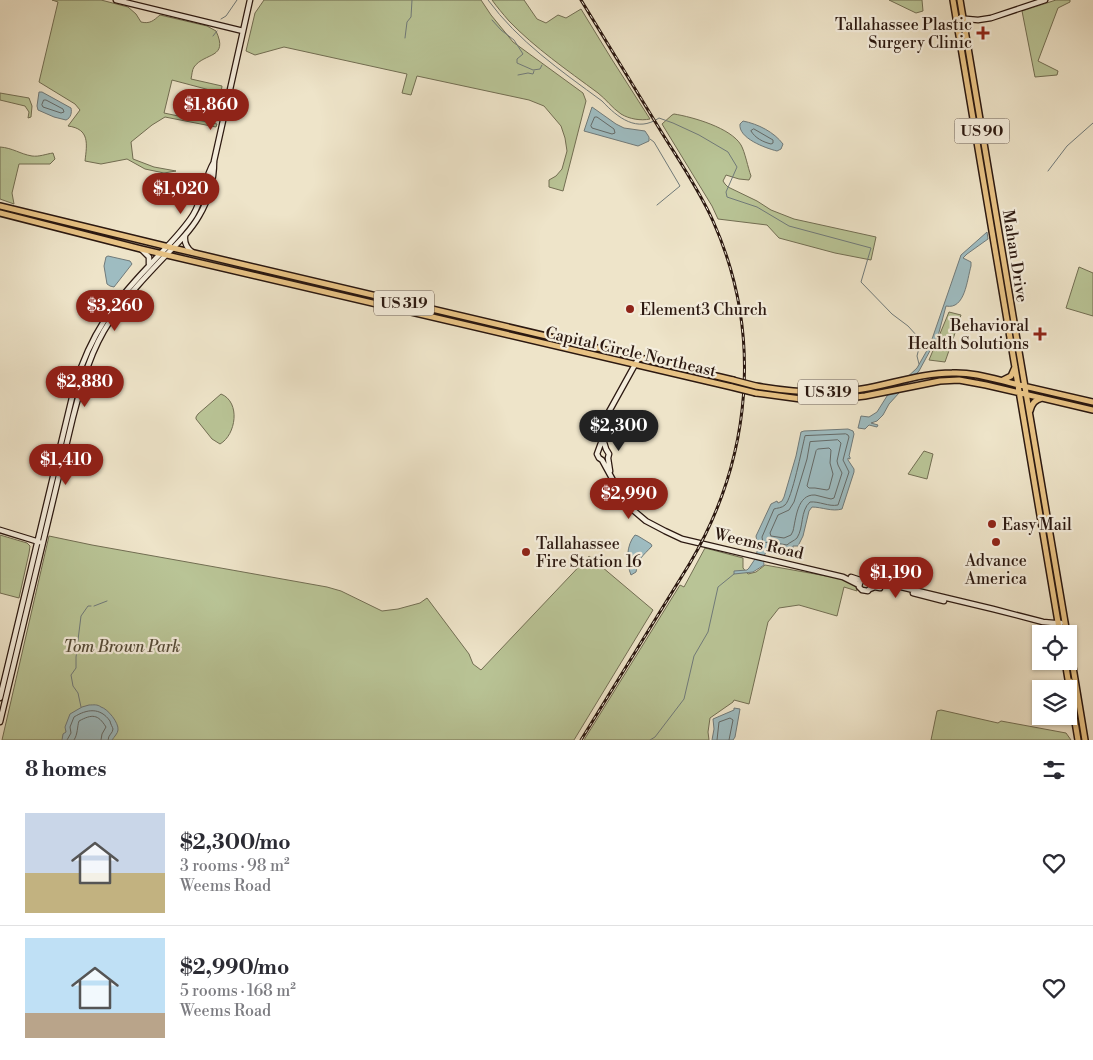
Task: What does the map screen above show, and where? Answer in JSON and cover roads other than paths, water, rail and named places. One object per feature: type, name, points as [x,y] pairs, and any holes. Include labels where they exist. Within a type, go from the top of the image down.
[{"type":"main road","points":[[116,0],[243,31]]},
{"type":"main road","points":[[0,722],[40,530],[75,385],[82,364],[92,341],[112,314],[164,254],[185,235],[203,209],[210,189],[214,161],[250,0]]},
{"type":"main road","name":"Mahan Drive","points":[[953,0],[1058,623]]},
{"type":"main road","name":"Mahan Drive","points":[[960,0],[1066,625]]},
{"type":"main road","points":[[956,18],[978,20],[992,18],[1045,0]]},
{"type":"main road","points":[[170,248],[193,215],[208,171],[214,161]]},
{"type":"main road","points":[[206,181],[212,178]]},
{"type":"main road","name":"US 319","points":[[0,206],[170,248]]},
{"type":"main road","name":"US 319","points":[[0,213],[164,254]]},
{"type":"main road","points":[[32,221],[38,215]]},
{"type":"main road","points":[[997,220],[991,225],[999,231]]},
{"type":"main road","points":[[101,238],[103,231]]},
{"type":"main road","points":[[185,235],[184,242],[192,252]]},
{"type":"main road","name":"Capital Circle Northeast","points":[[170,248],[779,390],[834,392],[953,372],[1003,380],[1093,402]]},
{"type":"main road","points":[[141,249],[149,257],[149,266]]},
{"type":"main road","points":[[0,698],[10,669],[43,544],[85,371],[94,349],[123,294],[149,266],[164,254]]},
{"type":"main road","name":"Capital Circle Northeast","points":[[164,254],[756,393],[792,398],[839,399],[866,396],[940,381],[959,380],[1093,410]]},
{"type":"main road","points":[[290,283],[291,276]]},
{"type":"main road","points":[[1007,319],[1014,318]]},
{"type":"main road","points":[[478,328],[479,321]]},
{"type":"main road","points":[[602,434],[606,449],[610,454],[605,460],[598,456],[603,426],[638,358]]},
{"type":"main road","points":[[1003,380],[1011,376],[1015,367]]},
{"type":"main road","points":[[901,381],[903,388]]},
{"type":"main road","points":[[75,385],[81,387]]},
{"type":"main road","points":[[816,399],[818,392]]},
{"type":"main road","points":[[1029,413],[1033,403],[1043,398]]},
{"type":"main road","points":[[600,449],[606,449]]},
{"type":"main road","name":"Weems Road","points":[[608,458],[610,472]]},
{"type":"main road","name":"Weems Road","points":[[602,460],[624,498],[641,518],[665,531],[682,539],[818,570],[843,577],[859,585]]},
{"type":"main road","points":[[1040,517],[1047,515]]},
{"type":"main road","points":[[0,530],[43,544]]},
{"type":"main road","points":[[28,538],[40,530]]},
{"type":"main road","name":"Weems Road","points":[[818,570],[830,571],[862,580]]},
{"type":"main road","points":[[1002,611],[983,609],[890,588],[875,588],[864,591],[860,589],[859,585],[862,580],[868,580],[871,583],[1002,611],[1042,622],[1065,622]]},
{"type":"main road","points":[[870,589],[871,583]]},
{"type":"main road","points":[[1066,670],[1078,740]]},
{"type":"main road","points":[[1074,670],[1085,740]]},
{"type":"main road","points":[[1067,674],[1073,687],[1077,709],[1081,712]]},
{"type":"water","points":[[39,92],[71,108],[69,118],[66,120],[54,117],[38,110]]},
{"type":"water","points":[[592,107],[624,128],[645,131],[649,141],[638,146],[584,131]]},
{"type":"water","points":[[743,121],[760,126],[770,132],[783,144],[781,149],[777,151],[772,150],[753,142],[743,134],[740,124]]},
{"type":"water","points":[[987,232],[988,239],[963,258],[971,262],[964,293],[957,303],[952,306],[946,306],[938,336],[919,371],[889,404],[883,415],[877,421],[871,423],[878,425],[877,427],[869,425],[865,429],[858,428],[861,416],[869,417],[877,412],[887,396],[917,368],[930,345],[961,255]]},
{"type":"water","points":[[108,256],[130,261],[132,264],[114,287],[107,284],[104,266]]},
{"type":"water","points":[[848,429],[853,431],[854,434],[850,459],[848,458],[848,460],[854,472],[842,509],[834,510],[812,507],[798,546],[793,546],[793,549],[787,550],[770,547],[765,555],[764,565],[753,572],[734,574],[734,571],[747,570],[755,559],[758,548],[756,536],[771,504],[782,501],[784,497],[801,432]]},
{"type":"water","points":[[635,535],[652,546],[643,555],[636,572],[631,575],[628,565],[628,554],[630,544]]},
{"type":"water","points":[[89,705],[97,705],[110,713],[118,727],[117,734],[112,740],[62,740],[70,714]]},
{"type":"water","points":[[734,708],[740,709],[733,740],[712,740],[713,719],[734,710]]},
{"type":"waterway","points":[[221,19],[226,16],[237,0]]},
{"type":"waterway","points":[[405,38],[407,22],[411,17],[412,0]]},
{"type":"waterway","points":[[488,0],[526,42],[621,118],[636,124],[651,122],[659,118],[699,135],[728,152],[737,167],[726,192],[727,197],[757,207],[789,226],[871,248],[861,282],[892,314],[908,326],[918,337],[920,344],[917,356],[919,364]]},
{"type":"waterway","points":[[492,20],[514,40],[523,54],[517,59],[517,63],[533,70],[540,69],[542,65]]},
{"type":"waterway","points":[[213,36],[217,31]]},
{"type":"waterway","points":[[518,75],[533,74],[534,71]]},
{"type":"waterway","points":[[1048,171],[1067,146],[1093,123]]},
{"type":"waterway","points":[[650,139],[654,142],[680,186],[657,205]]},
{"type":"waterway","points":[[650,740],[655,737],[684,699],[694,656],[708,632],[718,587],[734,574]]},
{"type":"waterway","points":[[94,606],[107,601]]},
{"type":"waterway","points":[[77,648],[81,616],[88,606],[91,606]]},
{"type":"waterway","points":[[77,651],[76,668],[71,675],[81,707]]},
{"type":"railway","points":[[581,0],[689,176],[713,221],[729,264],[739,307],[744,351],[744,395],[738,438],[727,481],[711,523],[690,563],[581,740]]},
{"type":"place","name":"Tallahassee Plastic Surgery Clinic","points":[[983,33]]},
{"type":"place","name":"Element3 Church","points":[[630,309]]},
{"type":"place","name":"Behavioral Health Solutions","points":[[1040,334]]},
{"type":"place","name":"Easy Mail","points":[[992,524]]},
{"type":"place","name":"Advance America","points":[[996,542]]},
{"type":"place","name":"Tallahassee Fire Station 16","points":[[526,552]]},
{"type":"park label","name":"Tom Brown Park","points":[[122,646]]}]
